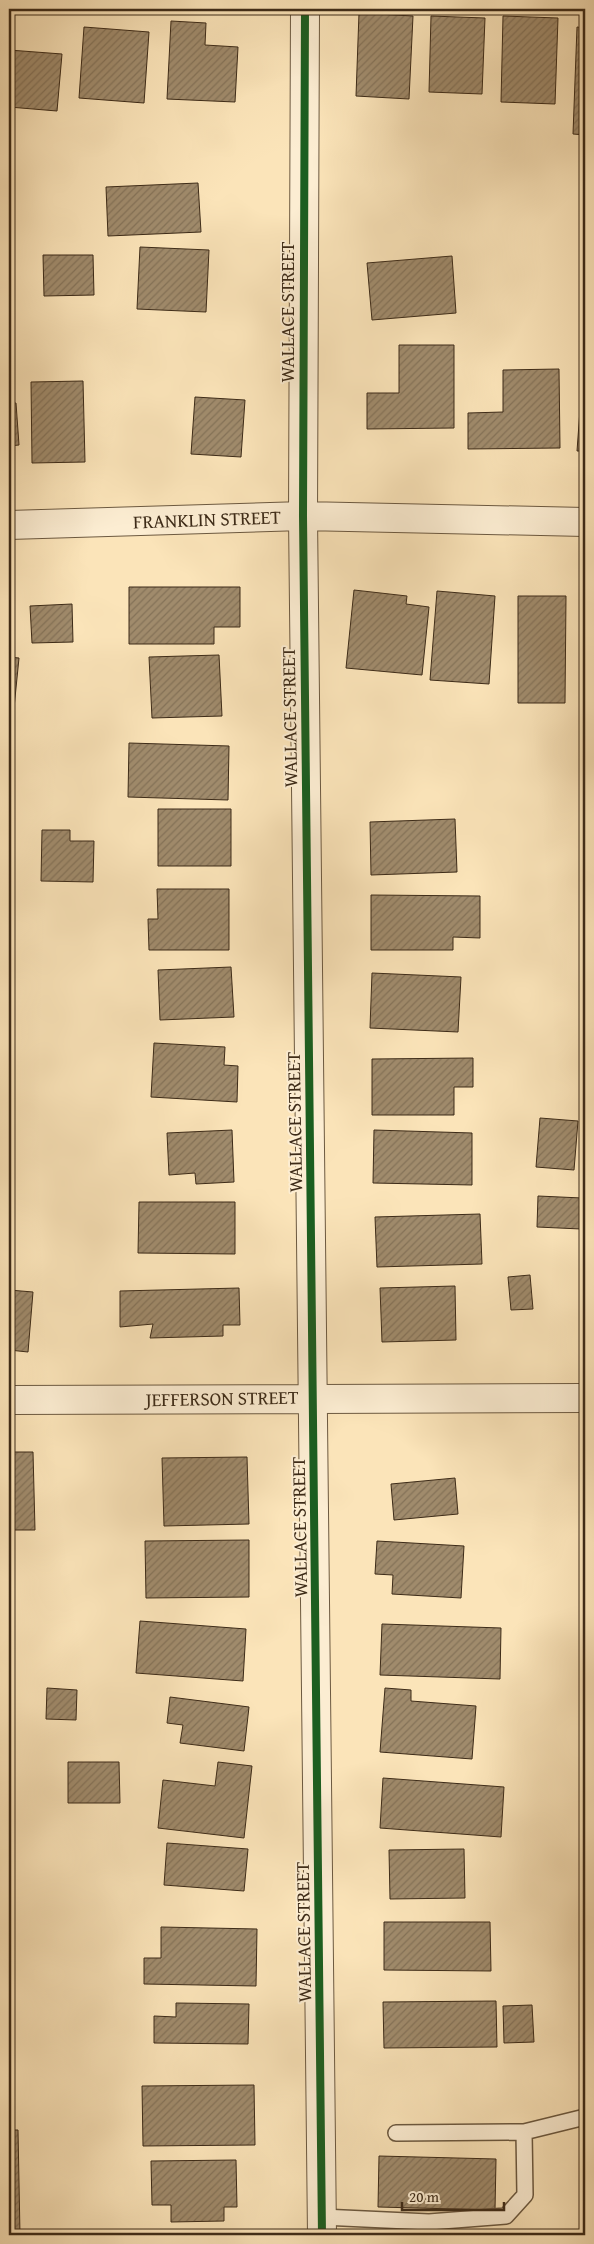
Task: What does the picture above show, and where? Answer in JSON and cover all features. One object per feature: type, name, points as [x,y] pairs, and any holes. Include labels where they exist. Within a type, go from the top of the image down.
[{"type":"street","name":"WALLACE STREET","points":[[305,9],[303,516],[322,2226]]},
{"type":"street","name":"FRANKLIN STREET","points":[[9,525],[303,516],[585,522]]},
{"type":"street","name":"JEFFERSON STREET","points":[[9,1400],[314,1397],[585,1398]]},
{"type":"lane","points":[[396,2133],[524,2132],[585,2117]]},
{"type":"lane","points":[[322,2226],[429,2222],[506,2216],[525,2195],[524,2132]]},
{"type":"building","points":[[359,13],[413,16],[409,99],[356,96]]},
{"type":"building","points":[[431,16],[485,18],[482,94],[429,92]]},
{"type":"building","points":[[503,16],[558,18],[555,104],[501,102]]},
{"type":"building","points":[[171,21],[206,23],[205,45],[238,47],[235,102],[167,99]]},
{"type":"building","points":[[84,27],[149,32],[144,103],[79,98]]},
{"type":"building","points":[[577,27],[585,28],[585,135],[573,134]]},
{"type":"building","points":[[9,50],[62,54],[57,111],[9,107]]},
{"type":"building","points":[[198,183],[201,232],[108,236],[106,187]]},
{"type":"building","points":[[140,247],[209,250],[206,312],[137,309]]},
{"type":"building","points":[[43,255],[93,255],[94,295],[44,296]]},
{"type":"building","points":[[452,256],[456,313],[372,320],[367,263]]},
{"type":"building","points":[[399,345],[454,345],[454,428],[367,429],[367,393],[399,393]]},
{"type":"building","points":[[584,355],[585,451],[577,451]]},
{"type":"building","points":[[559,369],[560,448],[468,449],[468,413],[503,412],[503,370]]},
{"type":"building","points":[[83,381],[85,462],[32,463],[31,382]]},
{"type":"building","points":[[195,397],[245,400],[241,457],[191,454]]},
{"type":"building","points":[[9,403],[16,403],[19,445],[9,446]]},
{"type":"building","points":[[129,587],[240,587],[240,627],[214,627],[214,644],[129,644]]},
{"type":"building","points":[[354,590],[407,596],[406,604],[429,607],[422,675],[346,668]]},
{"type":"building","points":[[437,591],[495,596],[489,684],[430,680]]},
{"type":"building","points":[[518,596],[566,596],[565,703],[518,703]]},
{"type":"building","points":[[72,604],[73,642],[32,643],[30,606]]},
{"type":"building","points":[[219,655],[222,716],[152,718],[149,657]]},
{"type":"building","points":[[9,657],[19,658],[14,708],[9,708]]},
{"type":"building","points":[[129,743],[229,746],[228,800],[128,797]]},
{"type":"building","points":[[158,809],[231,809],[231,866],[158,866]]},
{"type":"building","points":[[455,819],[457,872],[371,875],[370,822]]},
{"type":"building","points":[[42,830],[70,830],[70,841],[94,841],[93,882],[41,881]]},
{"type":"building","points":[[157,889],[229,889],[229,950],[149,950],[148,919],[158,919]]},
{"type":"building","points":[[371,895],[480,896],[480,938],[453,937],[453,950],[371,950]]},
{"type":"building","points":[[231,967],[234,1017],[160,1020],[158,970]]},
{"type":"building","points":[[372,973],[461,977],[458,1032],[370,1028]]},
{"type":"building","points":[[154,1043],[225,1047],[224,1065],[238,1066],[237,1102],[151,1097]]},
{"type":"building","points":[[473,1058],[473,1087],[454,1087],[454,1115],[372,1115],[372,1059]]},
{"type":"building","points":[[540,1118],[578,1121],[574,1170],[536,1167]]},
{"type":"building","points":[[232,1130],[234,1182],[196,1184],[195,1173],[169,1175],[167,1133]]},
{"type":"building","points":[[374,1130],[472,1133],[472,1185],[373,1183]]},
{"type":"building","points":[[538,1196],[582,1198],[581,1229],[537,1227]]},
{"type":"building","points":[[139,1202],[235,1202],[235,1254],[138,1253]]},
{"type":"building","points":[[480,1214],[482,1264],[377,1267],[375,1217]]},
{"type":"building","points":[[530,1275],[533,1309],[511,1310],[508,1277]]},
{"type":"building","points":[[455,1286],[456,1340],[382,1342],[380,1288]]},
{"type":"building","points":[[239,1288],[240,1325],[223,1325],[223,1336],[150,1338],[153,1324],[120,1327],[120,1291]]},
{"type":"building","points":[[9,1290],[33,1292],[28,1352],[9,1350]]},
{"type":"building","points":[[9,1452],[33,1452],[35,1530],[9,1530]]},
{"type":"building","points":[[247,1457],[249,1524],[164,1526],[162,1458]]},
{"type":"building","points":[[455,1478],[458,1514],[394,1520],[391,1484]]},
{"type":"building","points":[[249,1540],[249,1597],[146,1598],[145,1541]]},
{"type":"building","points":[[377,1541],[464,1546],[461,1598],[392,1594],[393,1575],[375,1574]]},
{"type":"building","points":[[140,1621],[246,1629],[243,1681],[136,1673]]},
{"type":"building","points":[[382,1624],[501,1628],[500,1679],[380,1675]]},
{"type":"building","points":[[47,1688],[77,1690],[76,1720],[46,1719]]},
{"type":"building","points":[[385,1688],[411,1690],[411,1701],[476,1706],[472,1759],[380,1752]]},
{"type":"building","points":[[170,1697],[249,1707],[244,1751],[180,1743],[183,1725],[167,1723]]},
{"type":"building","points":[[68,1762],[119,1762],[120,1803],[68,1803]]},
{"type":"building","points":[[218,1762],[252,1766],[244,1838],[158,1828],[163,1780],[215,1786]]},
{"type":"building","points":[[383,1778],[504,1787],[501,1837],[380,1828]]},
{"type":"building","points":[[167,1843],[248,1849],[244,1891],[164,1885]]},
{"type":"building","points":[[464,1849],[465,1898],[390,1899],[389,1850]]},
{"type":"building","points":[[384,1922],[490,1922],[491,1971],[384,1970]]},
{"type":"building","points":[[161,1927],[257,1929],[256,1986],[144,1984],[144,1958],[161,1958]]},
{"type":"building","points":[[496,2001],[497,2047],[384,2048],[383,2002]]},
{"type":"building","points":[[176,2003],[249,2004],[248,2044],[154,2043],[154,2016],[176,2017]]},
{"type":"building","points":[[532,2005],[534,2042],[504,2043],[503,2006]]},
{"type":"building","points":[[254,2085],[255,2145],[143,2146],[142,2086]]},
{"type":"building","points":[[9,2130],[18,2130],[20,2235],[9,2235]]},
{"type":"building","points":[[379,2156],[496,2159],[495,2210],[378,2207]]},
{"type":"building","points":[[236,2160],[237,2207],[224,2207],[224,2221],[171,2222],[171,2205],[152,2205],[151,2161]]},
{"type":"cycle path","points":[[305,9],[303,516],[322,2235]]}]
